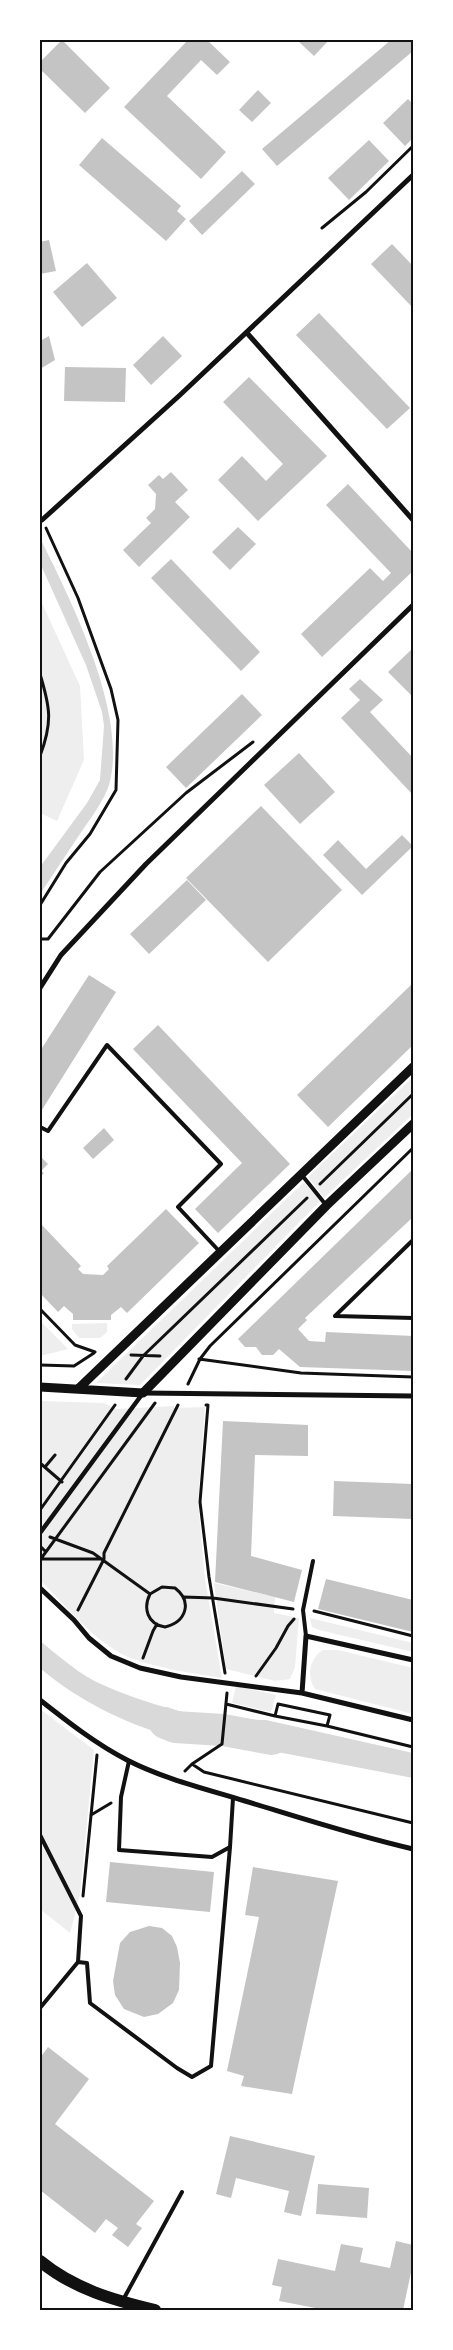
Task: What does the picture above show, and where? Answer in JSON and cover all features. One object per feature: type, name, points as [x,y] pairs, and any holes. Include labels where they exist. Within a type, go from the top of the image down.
[{"type":"main road","points":[[40,2261],[58,2276],[80,2288],[122,2302],[155,2310]]},
{"type":"street","points":[[42,520],[247,333],[413,175]]},
{"type":"street","points":[[247,333],[413,520]]},
{"type":"street","points":[[40,988],[61,955],[146,864],[413,605]]},
{"type":"street","points":[[78,1389],[413,1067]]},
{"type":"street","points":[[40,1533],[143,1393],[176,1357],[327,1205],[413,1124]]},
{"type":"street","points":[[40,1387],[143,1393],[413,1396]]},
{"type":"street","points":[[40,1588],[74,1620],[89,1638],[111,1656],[140,1668],[181,1677],[302,1693],[413,1720]]},
{"type":"street","points":[[302,1693],[306,1636],[413,1660]]},
{"type":"street","points":[[40,1700],[98,1744],[129,1761],[176,1780],[366,1838],[413,1849]]},
{"type":"lane","points":[[40,1127],[48,1131],[107,1045],[221,1164],[178,1206],[220,1252]]},
{"type":"lane","points":[[301,1174],[327,1205]]},
{"type":"lane","points":[[413,1240],[335,1316],[413,1318]]},
{"type":"lane","points":[[306,1636],[303,1609],[313,1561]]},
{"type":"lane","points":[[129,1761],[121,1797],[119,1850],[212,1857],[230,1847]]},
{"type":"lane","points":[[78,1962],[87,1963],[90,2004],[192,2077],[211,2066],[233,1798]]},
{"type":"lane","points":[[40,1835],[81,1916],[78,1962],[40,2008]]},
{"type":"lane","points":[[122,2302],[182,2192]]},
{"type":"path","points":[[322,228],[366,192],[413,146]]},
{"type":"path","points":[[40,905],[66,863],[90,834],[116,790],[118,720],[111,689],[78,598],[42,520]]},
{"type":"path","points":[[40,674],[50,710],[46,739],[40,756]]},
{"type":"path","points":[[40,939],[48,939],[100,872],[186,793],[257,740]]},
{"type":"path","points":[[116,1391],[143,1356],[413,1094]]},
{"type":"path","points":[[74,1620],[104,1559],[104,1553],[200,1360],[210,1346],[413,1148]]},
{"type":"path","points":[[40,1309],[75,1345],[96,1352],[74,1366],[40,1366]]},
{"type":"path","points":[[115,1354],[176,1357],[301,1373],[413,1376]]},
{"type":"path","points":[[40,1559],[155,1403]]},
{"type":"path","points":[[40,1510],[116,1404]]},
{"type":"path","points":[[176,1780],[192,1764],[222,1744],[228,1684],[223,1666],[200,1502],[208,1405]]},
{"type":"path","points":[[45,1467],[55,1454]]},
{"type":"path","points":[[56,1538],[104,1559],[150,1594]]},
{"type":"path","points":[[40,1546],[46,1552]]},
{"type":"path","points":[[104,1553],[109,1563]]},
{"type":"path","points":[[40,1559],[92,1557],[104,1559]]},
{"type":"path","points":[[169,1586],[175,1588],[184,1597],[186,1609],[179,1621],[165,1627],[157,1624],[148,1615],[147,1600],[155,1590],[169,1586]]},
{"type":"path","points":[[184,1597],[213,1598],[303,1609],[413,1636]]},
{"type":"path","points":[[248,1687],[276,1648],[288,1626],[303,1609]]},
{"type":"path","points":[[140,1668],[157,1624]]},
{"type":"path","points":[[226,1704],[413,1747]]},
{"type":"path","points":[[275,1716],[278,1704],[330,1715],[327,1726]]},
{"type":"path","points":[[81,1916],[98,1744]]},
{"type":"path","points":[[192,1764],[204,1772],[413,1823]]},
{"type":"path","points":[[91,1816],[121,1797]]},
{"type":"shaded area","points":[[40,538],[67,593],[94,659],[111,726],[113,757],[109,785],[95,813],[40,894],[40,867],[87,803],[100,780],[104,726],[102,712],[86,665],[40,563]]},
{"type":"shaded area","points":[[40,599],[80,686],[84,760],[57,821],[40,813]]},
{"type":"shaded area","points":[[413,1077],[413,1114],[324,1198],[308,1177]]},
{"type":"shaded area","points":[[304,1182],[320,1201],[140,1385],[96,1383]]},
{"type":"shaded area","points":[[40,1321],[68,1349],[40,1356]]},
{"type":"shaded area","points":[[107,1323],[107,1332],[100,1338],[79,1338],[72,1329],[72,1324]]},
{"type":"shaded area","points":[[40,1401],[103,1403],[117,1409],[174,1406],[174,1408],[205,1407],[198,1502],[205,1579],[222,1678],[153,1665],[119,1652],[94,1635],[40,1580]]},
{"type":"shaded area","points":[[214,1583],[275,1597],[274,1613],[299,1618],[295,1667],[290,1679],[275,1681],[226,1669]]},
{"type":"shaded area","points":[[310,1618],[413,1643],[413,1652],[319,1630],[312,1627]]},
{"type":"shaded area","points":[[40,1641],[78,1671],[103,1685],[156,1704],[210,1718],[209,1739],[181,1738],[163,1734],[126,1721],[88,1702],[54,1680],[40,1668]]},
{"type":"shaded area","points":[[323,1650],[338,1650],[413,1668],[413,1714],[315,1689],[310,1673],[312,1662]]},
{"type":"shaded area","points":[[236,1686],[276,1695],[271,1712],[232,1703]]},
{"type":"shaded area","points":[[40,1709],[94,1750],[80,1895],[70,1933],[40,1909]]},
{"type":"shaded area","points":[[229,1719],[266,1720],[413,1753],[413,1778],[246,1746],[228,1737]]},
{"type":"building","points":[[62,40],[110,88],[85,113],[40,69],[40,62]]},
{"type":"building","points":[[188,40],[207,40],[230,62],[217,75],[201,60],[167,96],[226,152],[201,179],[124,107]]},
{"type":"building","points":[[297,40],[329,40],[314,56]]},
{"type":"building","points":[[391,40],[413,40],[413,51],[277,166],[262,149]]},
{"type":"building","points":[[258,90],[271,103],[252,122],[239,110]]},
{"type":"building","points":[[408,99],[413,104],[413,138],[405,146],[383,123]]},
{"type":"building","points":[[102,138],[181,206],[177,211],[186,219],[166,241],[79,165]]},
{"type":"building","points":[[369,140],[389,161],[349,200],[328,178]]},
{"type":"building","points":[[242,171],[255,184],[202,235],[189,221]]},
{"type":"building","points":[[49,240],[56,271],[40,274],[40,242]]},
{"type":"building","points":[[392,244],[413,266],[413,308],[371,264]]},
{"type":"building","points":[[87,263],[117,298],[82,327],[53,292]]},
{"type":"building","points":[[319,313],[410,408],[387,429],[296,335]]},
{"type":"building","points":[[49,336],[55,360],[40,369],[40,341]]},
{"type":"building","points":[[163,336],[182,356],[151,385],[133,365]]},
{"type":"building","points":[[65,367],[126,368],[125,402],[64,401]]},
{"type":"building","points":[[249,377],[327,456],[258,521],[218,480],[242,456],[266,481],[283,464],[223,402]]},
{"type":"building","points":[[171,472],[188,490],[175,502],[190,517],[139,567],[123,550],[151,523],[146,518],[155,509],[156,494],[148,485],[159,475],[163,479]]},
{"type":"building","points":[[348,484],[413,553],[413,571],[322,657],[301,634],[370,568],[383,581],[391,573],[326,505]]},
{"type":"building","points":[[238,527],[256,544],[230,570],[212,552]]},
{"type":"building","points":[[171,559],[260,652],[241,671],[151,578]]},
{"type":"building","points":[[413,648],[413,697],[388,672]]},
{"type":"building","points":[[360,679],[383,700],[370,712],[413,758],[413,795],[341,718],[360,700],[349,689]]},
{"type":"building","points":[[242,694],[262,715],[186,788],[166,767]]},
{"type":"building","points":[[299,753],[335,792],[300,824],[264,785]]},
{"type":"building","points":[[261,806],[342,890],[268,962],[186,878]]},
{"type":"building","points":[[402,835],[413,846],[362,895],[323,855],[338,840],[366,869]]},
{"type":"building","points":[[187,880],[206,900],[149,954],[130,934]]},
{"type":"building","points":[[89,975],[116,992],[40,1113],[40,1051]]},
{"type":"building","points":[[413,983],[413,1045],[328,1127],[297,1095]]},
{"type":"building","points":[[158,1025],[290,1164],[218,1233],[195,1209],[242,1163],[133,1049]]},
{"type":"building","points":[[104,1128],[114,1140],[93,1159],[83,1148]]},
{"type":"building","points":[[40,1156],[48,1164],[41,1171],[44,1173],[40,1177]]},
{"type":"building","points":[[413,1169],[413,1217],[305,1318],[307,1320],[298,1329],[309,1341],[325,1342],[326,1332],[413,1336],[413,1371],[300,1367],[279,1349],[273,1355],[262,1355],[256,1347],[245,1347],[238,1339]]},
{"type":"building","points":[[166,1209],[199,1243],[127,1313],[121,1307],[111,1315],[111,1320],[73,1320],[73,1314],[64,1306],[58,1312],[40,1293],[40,1223],[81,1266],[78,1269],[83,1274],[103,1275],[109,1269],[107,1266]]},
{"type":"building","points":[[223,1421],[308,1425],[308,1456],[255,1455],[251,1556],[302,1570],[294,1602],[215,1582]]},
{"type":"building","points":[[334,1481],[413,1484],[413,1519],[333,1516]]},
{"type":"building","points":[[326,1579],[413,1600],[413,1632],[318,1609]]},
{"type":"building","points":[[110,1862],[214,1872],[210,1912],[106,1902]]},
{"type":"building","points":[[253,1867],[338,1881],[292,2094],[241,2086],[244,2076],[227,2071],[259,1917],[245,1915]]},
{"type":"building","points":[[149,1926],[162,1928],[172,1936],[177,1947],[180,1963],[179,1990],[173,2003],[158,2014],[144,2017],[124,2009],[115,1995],[113,1981],[120,1943],[130,1932]]},
{"type":"building","points":[[48,2047],[89,2079],[55,2124],[154,2201],[136,2224],[142,2228],[128,2247],[112,2235],[118,2228],[106,2219],[95,2233],[40,2190],[40,2058]]},
{"type":"building","points":[[230,2136],[315,2156],[301,2216],[284,2212],[289,2191],[236,2178],[231,2198],[216,2194]]},
{"type":"building","points":[[318,2184],[369,2188],[367,2218],[316,2214]]},
{"type":"building","points":[[396,2241],[413,2245],[413,2263],[403,2310],[326,2310],[279,2301],[282,2287],[272,2285],[278,2259],[335,2271],[341,2244],[363,2248],[360,2262],[390,2268]]},
{"type":"waterway","points":[[165,1723],[175,1727],[223,1730],[272,1739]]}]
